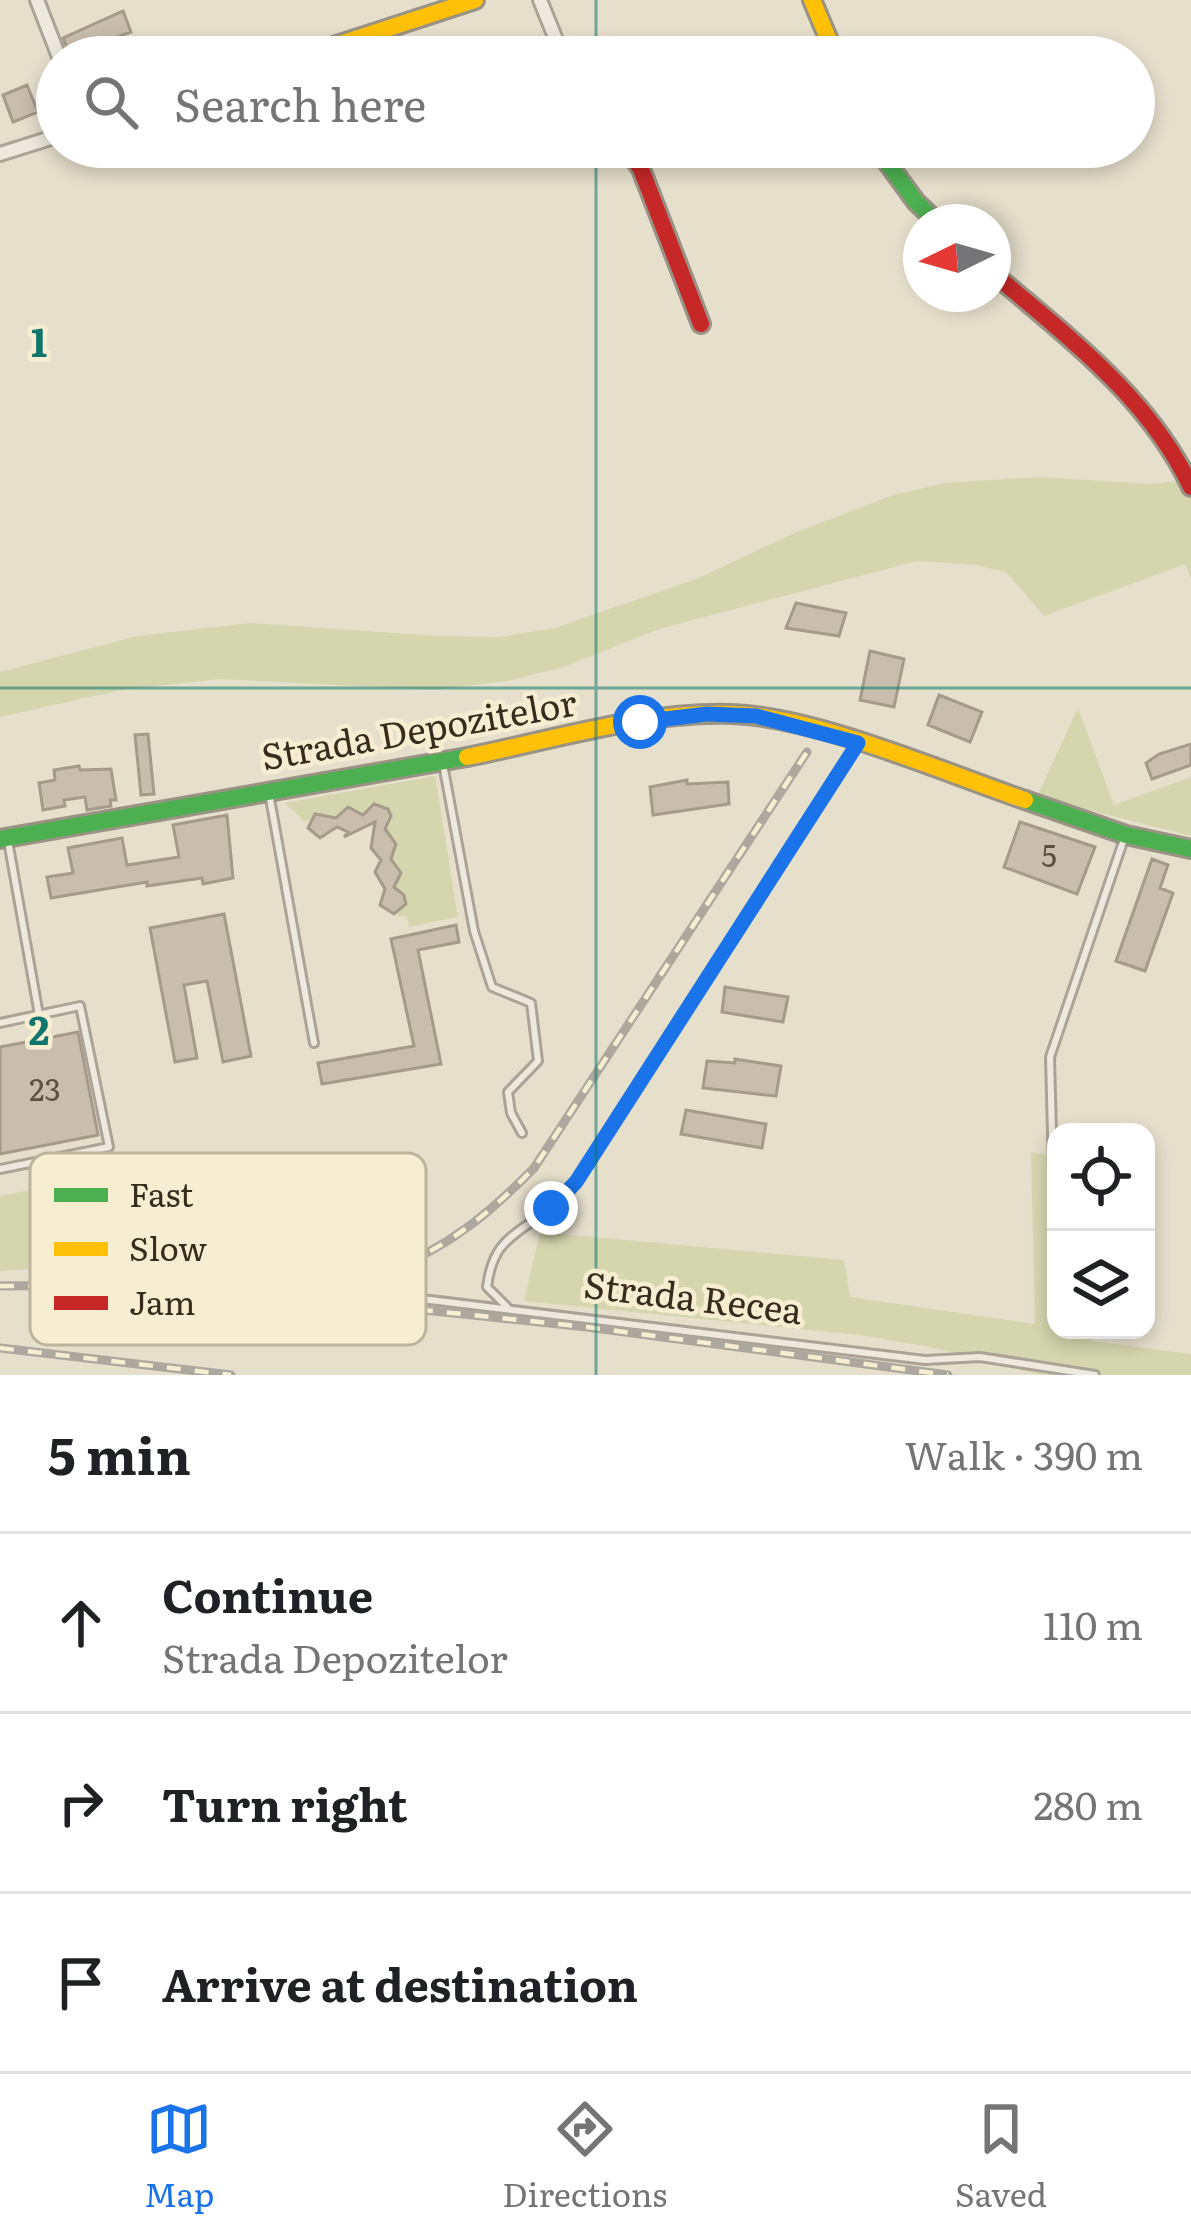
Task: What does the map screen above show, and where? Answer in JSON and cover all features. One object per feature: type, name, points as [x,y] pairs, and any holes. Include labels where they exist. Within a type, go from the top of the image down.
[{"type":"street","points":[[37,0],[51,36]]},
{"type":"street","points":[[364,36],[475,0]]},
{"type":"street","points":[[540,0],[555,36]]},
{"type":"street","points":[[812,0],[827,36]]},
{"type":"street","points":[[0,154],[36,143]]},
{"type":"street","points":[[640,168],[701,324]]},
{"type":"street","points":[[891,168],[918,204]]},
{"type":"street","points":[[1011,289],[1141,407],[1167,437],[1189,474]]},
{"type":"street","name":"Strada Depozitelor","points":[[3,838],[443,762],[640,722],[707,714],[756,716],[858,743],[1126,835],[1191,849]]},
{"type":"lane","points":[[509,1309],[487,1287],[490,1262],[510,1235],[551,1208],[576,1182],[858,743]]},
{"type":"lane","points":[[443,762],[474,931],[492,987],[531,1003],[538,1061],[508,1092],[511,1113],[522,1133]]},
{"type":"lane","points":[[269,792],[314,1043]]},
{"type":"lane","points":[[1054,1231],[1049,1058],[1126,835]]},
{"type":"lane","points":[[3,838],[39,1015]]},
{"type":"lane","points":[[0,1023],[80,1006],[109,1147],[79,1153]]},
{"type":"lane","points":[[0,1169],[30,1163]]},
{"type":"lane","name":"Strada Recea","points":[[426,1299],[925,1360],[1000,1359],[1095,1375]]},
{"type":"green space","points":[[1039,477],[1149,484],[1191,480],[1191,578],[1185,564],[1044,616],[1006,572],[917,561],[659,629],[563,667],[507,681],[434,690],[220,679],[121,690],[0,717],[0,672],[137,636],[251,623],[438,636],[499,637],[555,628],[699,578],[792,534],[893,495],[945,483]]},
{"type":"green space","points":[[1078,708],[1114,805],[1191,777],[1191,836],[1037,797]]},
{"type":"green space","points":[[435,776],[458,917],[409,927],[407,916],[398,917],[378,817],[304,821],[285,803]]},
{"type":"green space","points":[[1031,1152],[1047,1155],[1047,1339],[1092,1339],[1191,1354],[1191,1375],[1041,1375],[859,1335],[524,1301],[540,1232],[844,1260],[850,1297],[1035,1324]]},
{"type":"green space","points":[[30,1190],[30,1269],[0,1271],[0,1196]]},
{"type":"building","points":[[123,11],[131,32],[120,36],[67,36]]},
{"type":"building","points":[[27,85],[36,113],[13,122],[3,95]]},
{"type":"building","points":[[796,603],[846,613],[839,636],[786,628]]},
{"type":"building","points":[[870,651],[904,659],[894,707],[860,700]]},
{"type":"building","points":[[939,695],[982,712],[970,742],[928,725]]},
{"type":"building","points":[[148,734],[154,794],[141,795],[135,735]]},
{"type":"building","points":[[1191,744],[1191,765],[1152,779],[1146,763]]},
{"type":"building","points":[[79,766],[80,770],[111,769],[116,800],[110,800],[111,806],[87,810],[85,797],[43,810],[39,783],[55,780],[54,770]]},
{"type":"building","points":[[687,780],[687,784],[728,782],[729,804],[653,815],[650,787]]},
{"type":"building","points":[[374,804],[388,809],[391,816],[385,829],[396,844],[391,859],[401,873],[394,887],[406,904],[394,914],[380,905],[385,889],[375,872],[381,860],[371,848],[375,822],[344,837],[348,832],[337,827],[320,838],[308,828],[315,814],[336,818],[348,807],[363,815]]},
{"type":"building","points":[[227,815],[233,878],[203,884],[202,878],[147,886],[147,882],[51,898],[47,877],[73,873],[68,848],[122,838],[127,865],[179,857],[173,825]]},
{"type":"building","points":[[1020,822],[1095,847],[1077,894],[1004,867]]},
{"type":"building","points":[[1152,859],[1168,865],[1160,888],[1173,893],[1145,971],[1116,961]]},
{"type":"building","points":[[224,914],[251,1056],[223,1062],[207,981],[184,985],[197,1058],[175,1062],[150,928]]},
{"type":"building","points":[[456,925],[459,942],[418,950],[441,1064],[322,1084],[318,1063],[414,1046],[391,939]]},
{"type":"building","points":[[725,987],[788,997],[783,1022],[722,1012]]},
{"type":"building","points":[[78,1032],[98,1135],[0,1154],[0,1047]]},
{"type":"building","points":[[735,1059],[781,1066],[776,1096],[703,1088],[707,1061],[735,1063]]},
{"type":"building","points":[[686,1110],[766,1124],[762,1148],[681,1134]]},
{"type":"railway","points":[[426,1253],[484,1214],[534,1168],[807,752]]},
{"type":"railway","points":[[0,1286],[30,1286]]},
{"type":"railway","points":[[426,1310],[948,1375]]},
{"type":"railway","points":[[0,1348],[231,1375]]},
{"type":"traffic: fast","points":[[891,168],[918,204]]},
{"type":"traffic: fast","points":[[0,839],[467,757]]},
{"type":"traffic: fast","points":[[1025,800],[1126,835],[1191,849]]},
{"type":"traffic: slow","points":[[364,36],[475,0]]},
{"type":"traffic: slow","points":[[812,0],[827,36]]},
{"type":"traffic: slow","points":[[467,757],[633,722],[732,714],[840,735],[1025,800]]},
{"type":"traffic: jam","points":[[640,168],[701,324]]},
{"type":"traffic: jam","points":[[1011,288],[1129,396],[1173,454],[1191,487]]},
{"type":"route","points":[[551,1208],[576,1182],[858,743],[756,716],[707,714],[640,722]]}]
